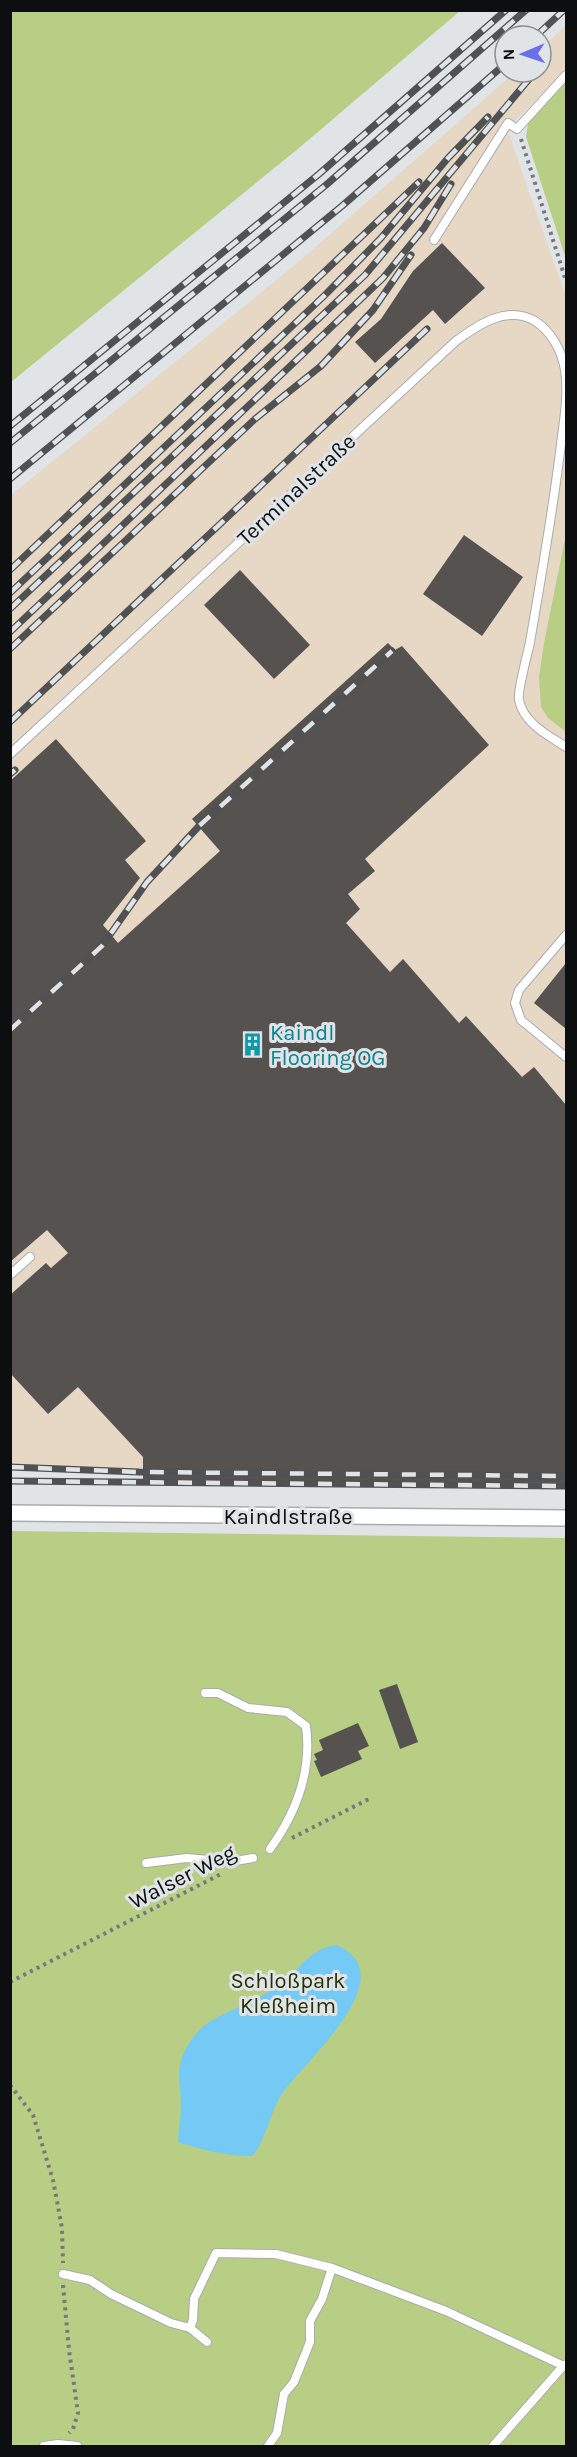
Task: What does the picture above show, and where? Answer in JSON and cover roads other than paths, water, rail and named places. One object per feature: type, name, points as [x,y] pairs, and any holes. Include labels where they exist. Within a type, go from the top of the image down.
[{"type":"street","name":"Kaindlstraße","points":[[10,1513],[567,1518]]},
{"type":"lane","points":[[434,240],[507,123],[518,129],[567,75]]},
{"type":"lane","name":"Terminalstraße","points":[[10,754],[448,349],[475,327],[501,315],[526,316],[541,325],[556,342],[565,370],[565,410],[552,512],[519,699],[533,725],[567,747]]},
{"type":"lane","points":[[567,935],[519,990],[515,1003],[521,1020],[567,1058]]},
{"type":"lane","points":[[10,1275],[30,1257]]},
{"type":"lane","points":[[205,1693],[218,1693],[248,1708],[287,1712],[306,1726],[309,1748],[299,1795],[291,1819],[270,1849]]},
{"type":"lane","points":[[146,1863],[187,1858],[229,1862],[254,1858]]},
{"type":"lane","points":[[190,2328],[193,2320],[194,2300],[216,2253],[276,2254],[332,2268],[446,2311],[565,2366],[493,2446]]},
{"type":"lane","points":[[268,2446],[277,2433],[284,2394],[294,2382],[310,2342],[309,2321],[322,2299],[332,2268]]},
{"type":"lane","points":[[63,2274],[90,2280],[111,2294],[171,2323],[190,2328],[207,2342]]},
{"type":"lane","points":[[44,2446],[58,2444],[77,2446]]},
{"type":"water","points":[[337,1945],[355,1959],[361,1977],[356,1998],[344,2019],[282,2094],[257,2150],[252,2156],[233,2155],[178,2142],[181,2106],[180,2065],[190,2041],[209,2022],[270,1991],[312,1955],[327,1947]]},
{"type":"railway","points":[[10,426],[319,174],[506,10]]},
{"type":"railway","points":[[10,443],[326,185],[526,10]]},
{"type":"railway","points":[[549,24],[564,10]]},
{"type":"railway","points":[[10,479],[342,206],[493,74]]},
{"type":"railway","points":[[10,609],[365,275],[525,84]]},
{"type":"railway","points":[[10,593],[325,295],[381,238],[448,158],[488,117]]},
{"type":"railway","points":[[10,570],[419,182]]},
{"type":"railway","points":[[10,632],[383,278],[424,228],[451,184]]},
{"type":"railway","points":[[10,649],[255,419],[321,366],[373,310],[411,255]]},
{"type":"railway","points":[[10,722],[427,329]]},
{"type":"railway","points":[[10,1030],[102,946],[147,882],[199,826],[392,651]]},
{"type":"railway","points":[[10,774],[15,770]]},
{"type":"railway","points":[[10,1467],[139,1472],[566,1476]]},
{"type":"railway","points":[[10,1481],[566,1486]]},
{"type":"place","name":"Kaindl Flooring OG","points":[[252,1045]]},
{"type":"park label","name":"Schloßpark Kleßheim","points":[[288,1992]]}]
